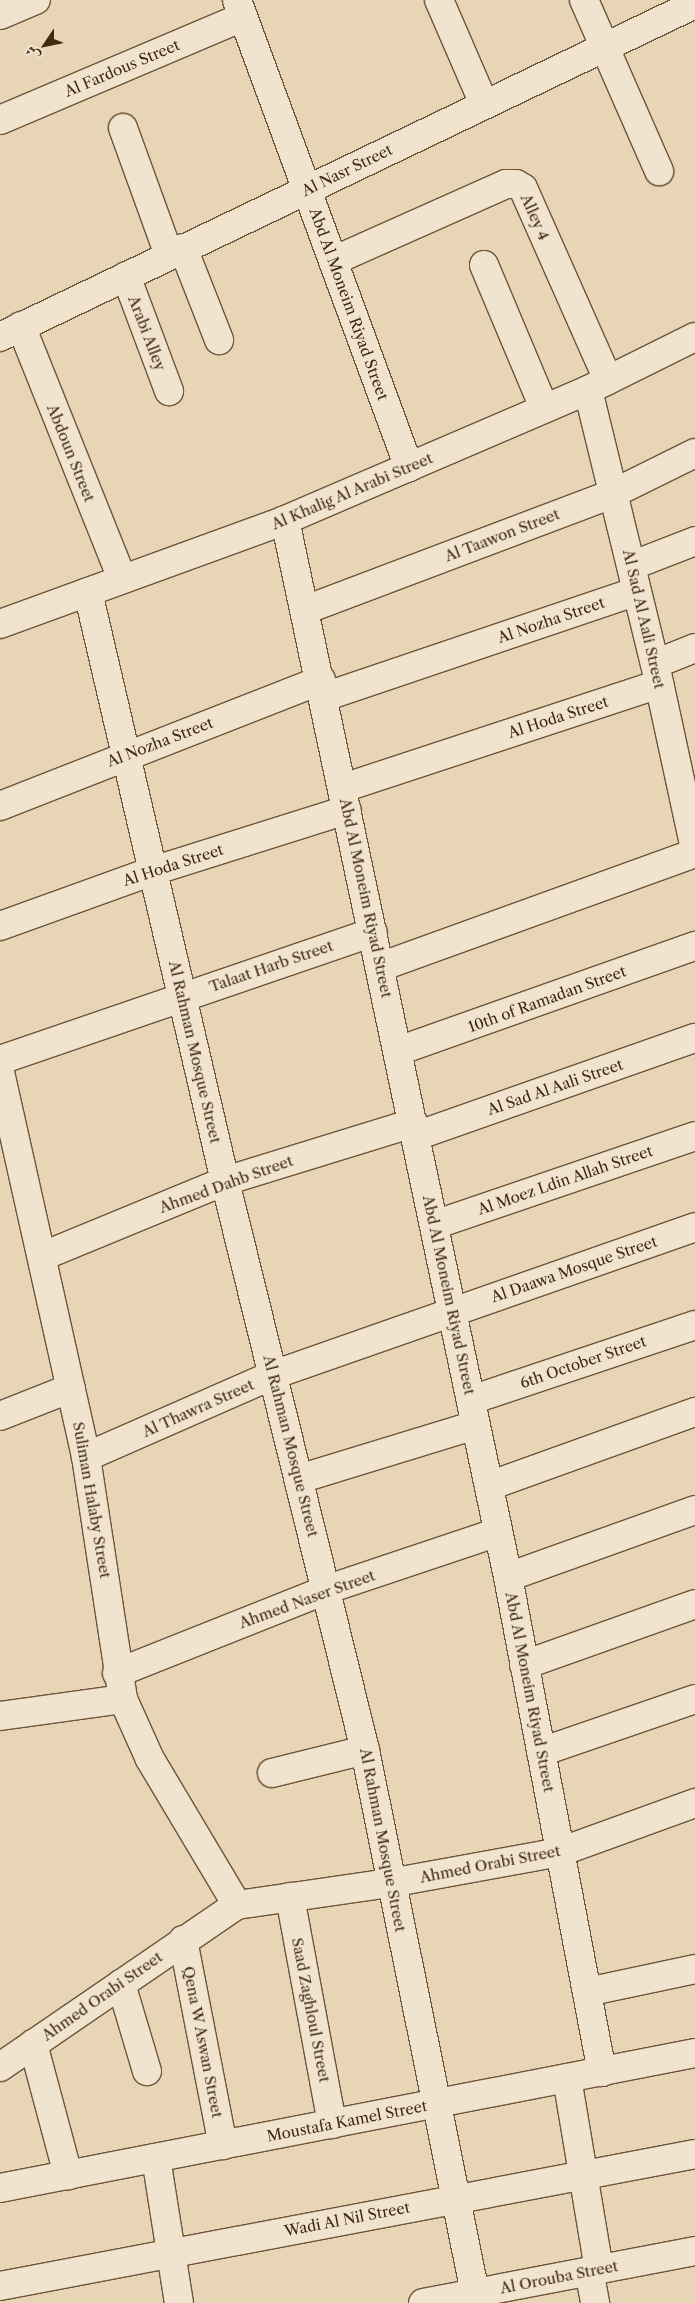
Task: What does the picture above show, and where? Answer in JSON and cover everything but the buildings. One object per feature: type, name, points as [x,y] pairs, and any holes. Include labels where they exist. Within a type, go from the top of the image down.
[{"type":"street","points":[[0,15],[36,0]]},
{"type":"street","points":[[439,0],[484,104]]},
{"type":"street","points":[[584,0],[658,171]]},
{"type":"street","name":"Al Nasr Street","points":[[10,332],[695,4]]},
{"type":"street","name":"Al Fardous Street","points":[[0,120],[240,8]]},
{"type":"street","name":"Abd Al Moneim Riyad Street","points":[[240,8],[409,466]]},
{"type":"street","points":[[123,128],[176,252],[219,340]]},
{"type":"street","name":"Alley 4","points":[[333,261],[506,184],[516,184],[523,188],[598,385]]},
{"type":"street","points":[[484,264],[544,408]]},
{"type":"street","name":"Arabi Alley","points":[[126,276],[169,391]]},
{"type":"street","name":"Abdoun Street","points":[[10,332],[122,580]]},
{"type":"street","name":"Al Khalig Al Arabi Street","points":[[0,624],[285,520],[598,385],[695,337]]},
{"type":"street","name":"Al Sad Al Aali Street","points":[[598,385],[614,493],[657,674],[695,851]]},
{"type":"street","name":"Al Taawon Street","points":[[305,610],[614,493],[695,453]]},
{"type":"street","name":"Abd Al Moneim Riyad Street","points":[[285,520],[508,1577],[602,2072]]},
{"type":"street","name":"Al Nozha Street","points":[[0,806],[126,754],[322,689],[634,578],[695,541]]},
{"type":"street","name":"Al Rahman Mosque Street","points":[[88,592],[225,1181],[272,1375],[328,1589],[365,1750],[390,1883],[438,2103],[476,2298]]},
{"type":"street","name":"Al Hoda Street","points":[[0,926],[345,799],[657,674],[695,648]]},
{"type":"street","points":[[380,967],[695,851]]},
{"type":"street","name":"Talaat Harb Street","points":[[0,1060],[372,932]]},
{"type":"street","name":"10th of Ramadan Street","points":[[398,1051],[695,946]]},
{"type":"street","name":"Al Sad Al Aali Street","points":[[414,1130],[695,1038]]},
{"type":"street","name":"Suliman Halaby Street","points":[[0,1072],[9,1155],[43,1256],[86,1457],[114,1627],[117,1672],[123,1699],[150,1759],[237,1905]]},
{"type":"street","name":"Ahmed Dahb Street","points":[[43,1256],[225,1181],[414,1130]]},
{"type":"street","name":"Al Moez Ldin Allah Street","points":[[434,1224],[695,1136]]},
{"type":"street","name":"Al Daawa Mosque Street","points":[[452,1310],[695,1227]]},
{"type":"street","name":"Al Thawra Street","points":[[86,1457],[272,1375],[452,1310]]},
{"type":"street","name":"6th October Street","points":[[299,1478],[695,1325]]},
{"type":"street","points":[[0,1416],[71,1388]]},
{"type":"street","points":[[489,1486],[695,1412]]},
{"type":"street","points":[[508,1577],[695,1510]]},
{"type":"street","name":"Ahmed Naser Street","points":[[117,1672],[328,1589],[498,1532]]},
{"type":"street","points":[[524,1664],[695,1604]]},
{"type":"street","points":[[0,1716],[123,1699]]},
{"type":"street","points":[[541,1752],[695,1700]]},
{"type":"street","points":[[272,1773],[365,1750]]},
{"type":"street","name":"Ahmed Orabi Street","points":[[0,2068],[183,1940],[237,1905],[390,1883],[560,1852],[695,1803]]},
{"type":"street","name":"Saad Zaghloul Street","points":[[290,1897],[332,2124]]},
{"type":"street","name":"Qena W Aswan Street","points":[[183,1940],[223,2145]]},
{"type":"street","points":[[587,1992],[695,1969]]},
{"type":"street","points":[[121,1984],[148,2071]]},
{"type":"street","points":[[33,2044],[68,2175]]},
{"type":"street","name":"Moustafa Kamel Street","points":[[0,2188],[695,2054]]},
{"type":"street","points":[[567,2078],[583,2174],[594,2270],[595,2303]]},
{"type":"street","name":"Wadi Al Nil Street","points":[[0,2286],[695,2154]]},
{"type":"street","points":[[156,2158],[179,2303]]},
{"type":"street","name":"Al Orouba Street","points":[[423,2303],[476,2298],[594,2270],[695,2251]]}]
